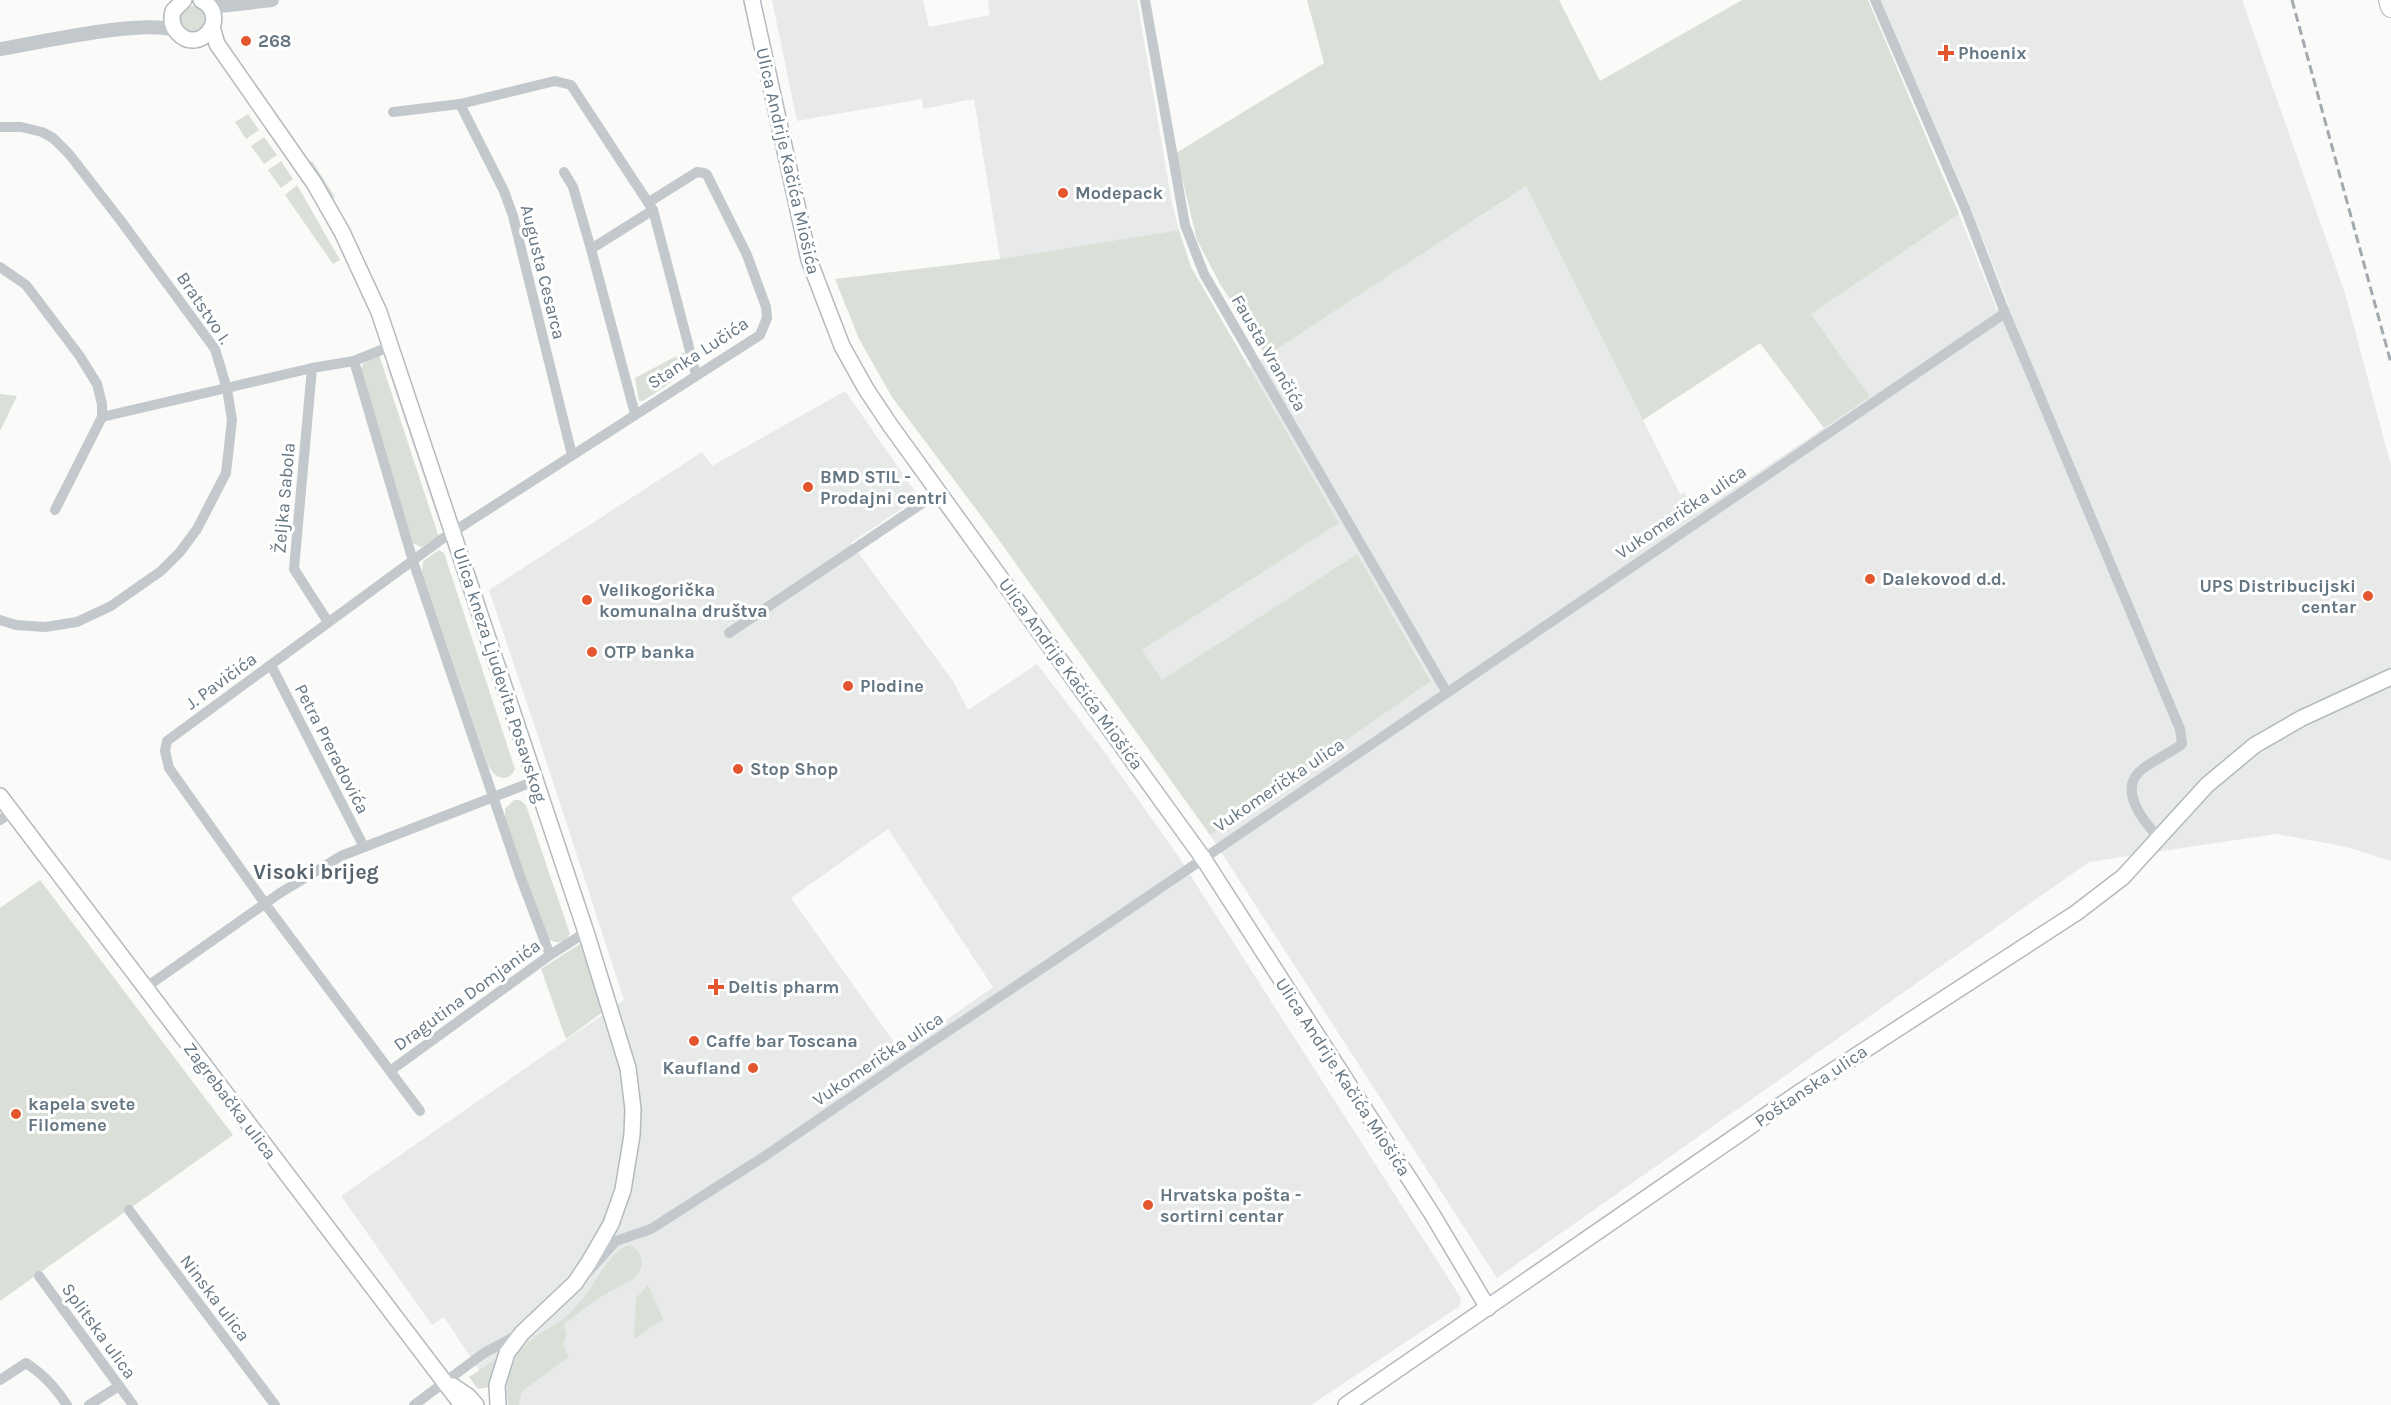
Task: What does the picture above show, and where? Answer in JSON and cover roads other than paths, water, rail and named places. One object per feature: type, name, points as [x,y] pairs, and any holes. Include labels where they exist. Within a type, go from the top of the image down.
[{"type":"highway","points":[[2389,0],[2391,7]]},
{"type":"main road","name":"Ulica Andrije Kačića Miošića","points":[[752,0],[803,241],[830,319],[870,396],[1203,858],[1432,1214],[1488,1308]]},
{"type":"main road","name":"Ulica kneza Ljudevita Posavskog","points":[[205,2],[212,10],[217,44],[291,149],[328,207],[360,269],[392,346],[586,932],[628,1068],[633,1108],[632,1135],[625,1181],[611,1224],[574,1283],[522,1333]]},
{"type":"main road","points":[[178,4],[172,21],[176,32],[181,36],[194,40],[205,36],[213,25]]},
{"type":"main road","name":"Poštanska ulica","points":[[1346,1405],[1800,1092],[2076,913],[2123,877],[2207,785],[2255,745],[2302,718],[2391,677]]},
{"type":"main road","name":"Zagrebačka ulica","points":[[0,796],[6,816],[145,988],[462,1405]]},
{"type":"main road","points":[[498,1405],[497,1384],[502,1363],[522,1333]]},
{"type":"main road","points":[[444,1383],[464,1392],[476,1405]]},
{"type":"street","points":[[205,2],[216,6],[252,4],[272,0]]},
{"type":"street","name":"Fausta Vrančića","points":[[1146,0],[1182,212],[1196,255],[1228,317],[1446,692]]},
{"type":"street","points":[[1875,0],[1965,208],[2005,313],[2180,729],[2182,744],[2139,772],[2133,783],[2132,796],[2138,810],[2159,838]]},
{"type":"street","points":[[0,50],[121,29],[162,17],[178,4]]},
{"type":"street","points":[[213,25],[219,18],[252,4]]},
{"type":"street","points":[[121,29],[156,27],[176,32]]},
{"type":"street","points":[[393,112],[460,104],[560,81],[571,85],[651,206],[696,374]]},
{"type":"street","name":"Augusta Cesarca","points":[[460,104],[504,191],[513,216],[572,455]]},
{"type":"street","name":"Bratstvo I.","points":[[0,127],[21,127],[42,132],[53,138],[69,154],[122,220],[215,350],[227,389],[232,420],[226,473],[197,529],[180,552],[137,590],[111,606],[77,622],[45,627],[16,625],[0,620]]},
{"type":"street","points":[[564,172],[573,187],[635,414]]},
{"type":"street","name":"Stanka Lučića","points":[[453,533],[696,374],[760,335],[767,318],[766,307],[747,255],[704,173],[697,172],[651,206]]},
{"type":"street","points":[[591,249],[651,206]]},
{"type":"street","points":[[0,267],[26,285],[79,355],[97,384],[102,404],[102,417],[54,510]]},
{"type":"street","name":"Vukomerička ulica","points":[[574,1283],[590,1270],[616,1241],[640,1234],[661,1224],[765,1156],[2005,313]]},
{"type":"street","points":[[102,417],[312,368],[354,361],[392,346]]},
{"type":"street","points":[[354,361],[413,561],[520,876],[550,955]]},
{"type":"street","name":"Željka Sabola","points":[[312,368],[294,569],[328,622]]},
{"type":"street","points":[[729,633],[939,492]]},
{"type":"street","name":"J. Pavičića","points":[[266,905],[169,768],[165,751],[167,741],[453,533]]},
{"type":"street","name":"Petra Preradovića","points":[[271,665],[364,847]]},
{"type":"street","points":[[145,988],[312,872],[364,847],[535,781]]},
{"type":"street","name":"Dragutina Domjanića","points":[[266,905],[390,1071],[550,955],[586,932]]},
{"type":"street","points":[[390,1071],[420,1110]]},
{"type":"street","name":"Ninska ulica","points":[[129,1210],[275,1405]]},
{"type":"street","name":"Splitska ulica","points":[[39,1276],[133,1405]]},
{"type":"street","points":[[414,1405],[496,1345],[522,1333]]},
{"type":"street","points":[[0,1380],[26,1363],[55,1386],[67,1405]]},
{"type":"street","points":[[89,1405],[119,1386]]},
{"type":"railway","points":[[2292,0],[2391,363]]},
{"type":"place","name":"268","points":[[246,41]]},
{"type":"place","name":"Phoenix","points":[[1946,53]]},
{"type":"place","name":"Modepack","points":[[1063,193]]},
{"type":"place","name":"BMD STIL - Prodajni centri","points":[[808,487]]},
{"type":"place","name":"Dalekovod d.d.","points":[[1870,579]]},
{"type":"place","name":"UPS Distribucijski centar","points":[[2368,596]]},
{"type":"place","name":"Velikogorička komunalna društva","points":[[587,600]]},
{"type":"place","name":"OTP banka","points":[[592,652]]},
{"type":"place","name":"Plodine","points":[[848,686]]},
{"type":"place","name":"Stop Shop","points":[[738,769]]},
{"type":"place","name":"Deltis pharm","points":[[716,987]]},
{"type":"place","name":"Caffe bar Toscana","points":[[694,1041]]},
{"type":"place","name":"Kaufland","points":[[753,1068]]},
{"type":"place","name":"kapela svete Filomene","points":[[16,1114]]},
{"type":"place","name":"Hrvatska pošta - sortirni centar","points":[[1148,1205]]},
{"type":"district","name":"Visoki brijeg","points":[[316,872]]}]
